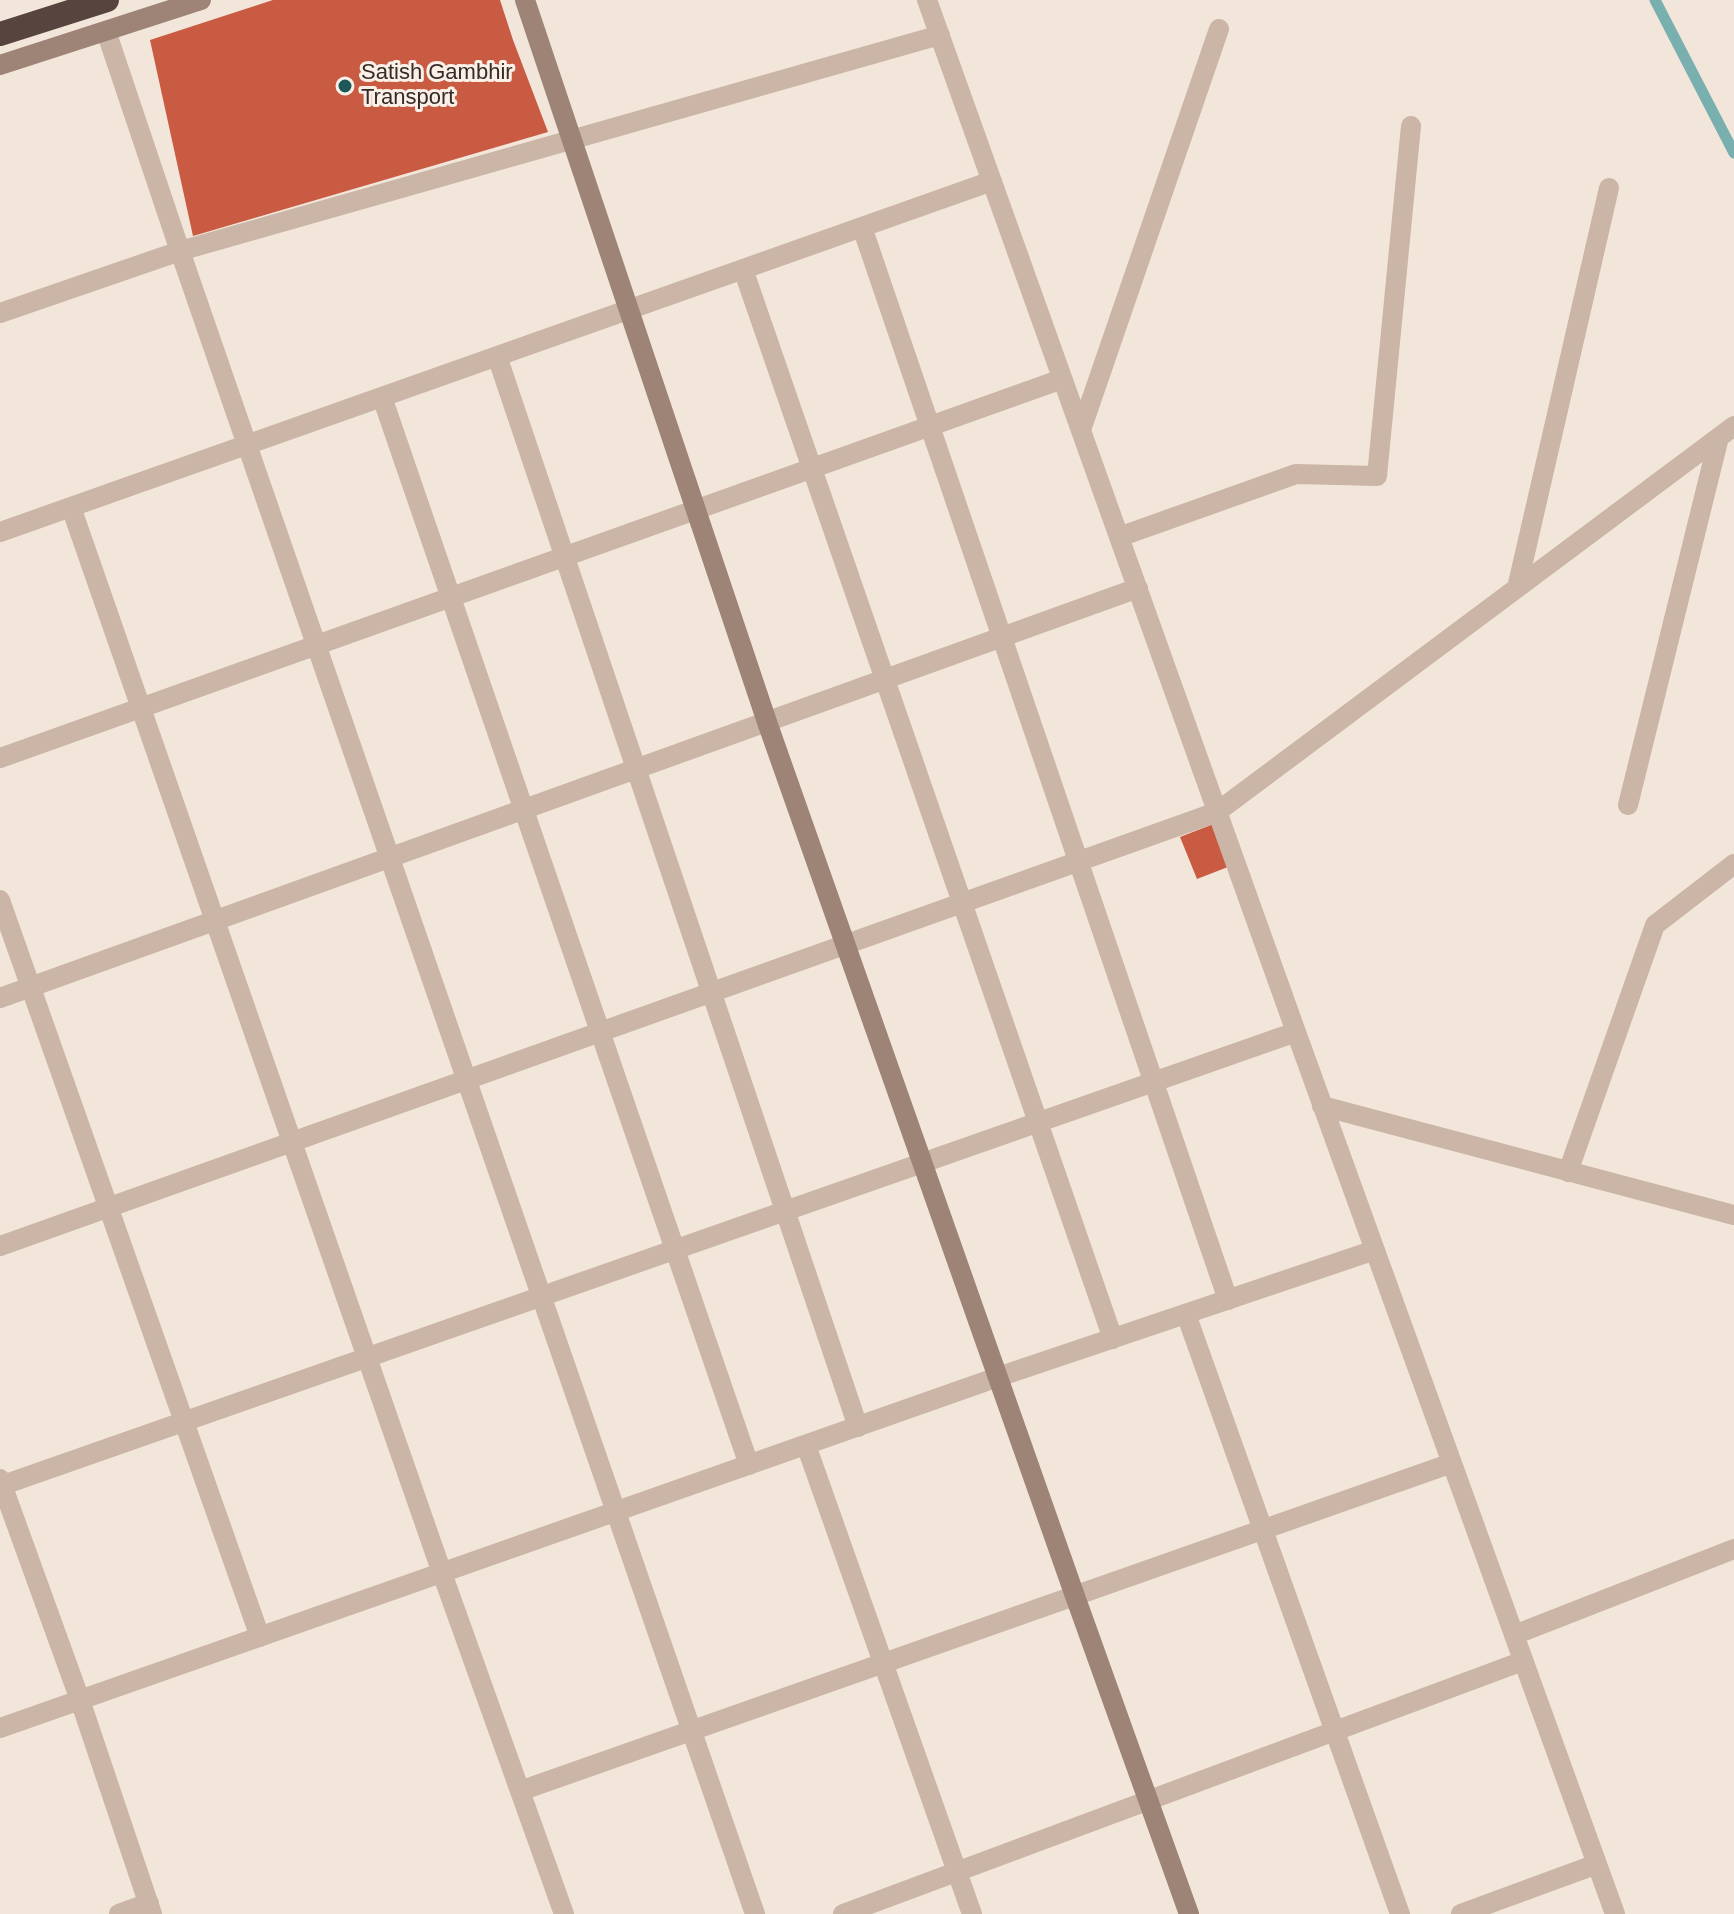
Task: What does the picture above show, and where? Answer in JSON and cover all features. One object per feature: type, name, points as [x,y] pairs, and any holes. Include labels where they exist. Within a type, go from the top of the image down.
[{"type":"highway","points":[[0,34],[107,0]]},
{"type":"street","points":[[0,65],[201,0]]},
{"type":"street","points":[[525,0],[767,722],[1189,1914]]},
{"type":"street","points":[[927,0],[1322,1106],[1615,1914]]},
{"type":"street","points":[[1081,430],[1219,29]]},
{"type":"street","points":[[106,31],[755,1914]]},
{"type":"street","points":[[0,313],[180,251],[940,35]]},
{"type":"street","points":[[1119,537],[1296,474],[1377,476],[1411,126]]},
{"type":"street","points":[[0,532],[992,181]]},
{"type":"street","points":[[1517,588],[1609,188]]},
{"type":"street","points":[[862,227],[1228,1300]]},
{"type":"street","points":[[743,269],[1113,1339]]},
{"type":"street","points":[[497,356],[858,1427]]},
{"type":"street","points":[[0,758],[1062,379]]},
{"type":"street","points":[[382,397],[749,1465]]},
{"type":"street","points":[[0,1246],[1217,812],[1726,431]]},
{"type":"street","points":[[1628,805],[1726,431]]},
{"type":"street","points":[[71,507],[564,1914]]},
{"type":"street","points":[[0,998],[1138,588]]},
{"type":"street","points":[[1568,1172],[1655,925],[1734,864]]},
{"type":"street","points":[[0,900],[260,1637]]},
{"type":"street","points":[[119,1914],[151,1909],[80,1700],[1,1484],[1296,1032]]},
{"type":"street","points":[[1322,1106],[1734,1215]]},
{"type":"street","points":[[0,1728],[998,1377],[1375,1250]]},
{"type":"street","points":[[1186,1314],[1400,1914]]},
{"type":"street","points":[[806,1445],[972,1914]]},
{"type":"street","points":[[520,1791],[1452,1463]]},
{"type":"street","points":[[1514,1635],[1734,1549]]},
{"type":"street","points":[[843,1914],[1523,1661]]},
{"type":"street","points":[[1461,1914],[1597,1864]]},
{"type":"building","name":"Satish Gambhir Transport","points":[[273,0],[500,0],[548,132],[193,236],[150,40]]},
{"type":"building","points":[[1216,823],[1233,865],[1197,879],[1180,837]]},
{"type":"waterway","points":[[1655,0],[1734,153]]},
{"type":"place","name":"Satish Gambhir Transport","points":[[345,86]]}]
